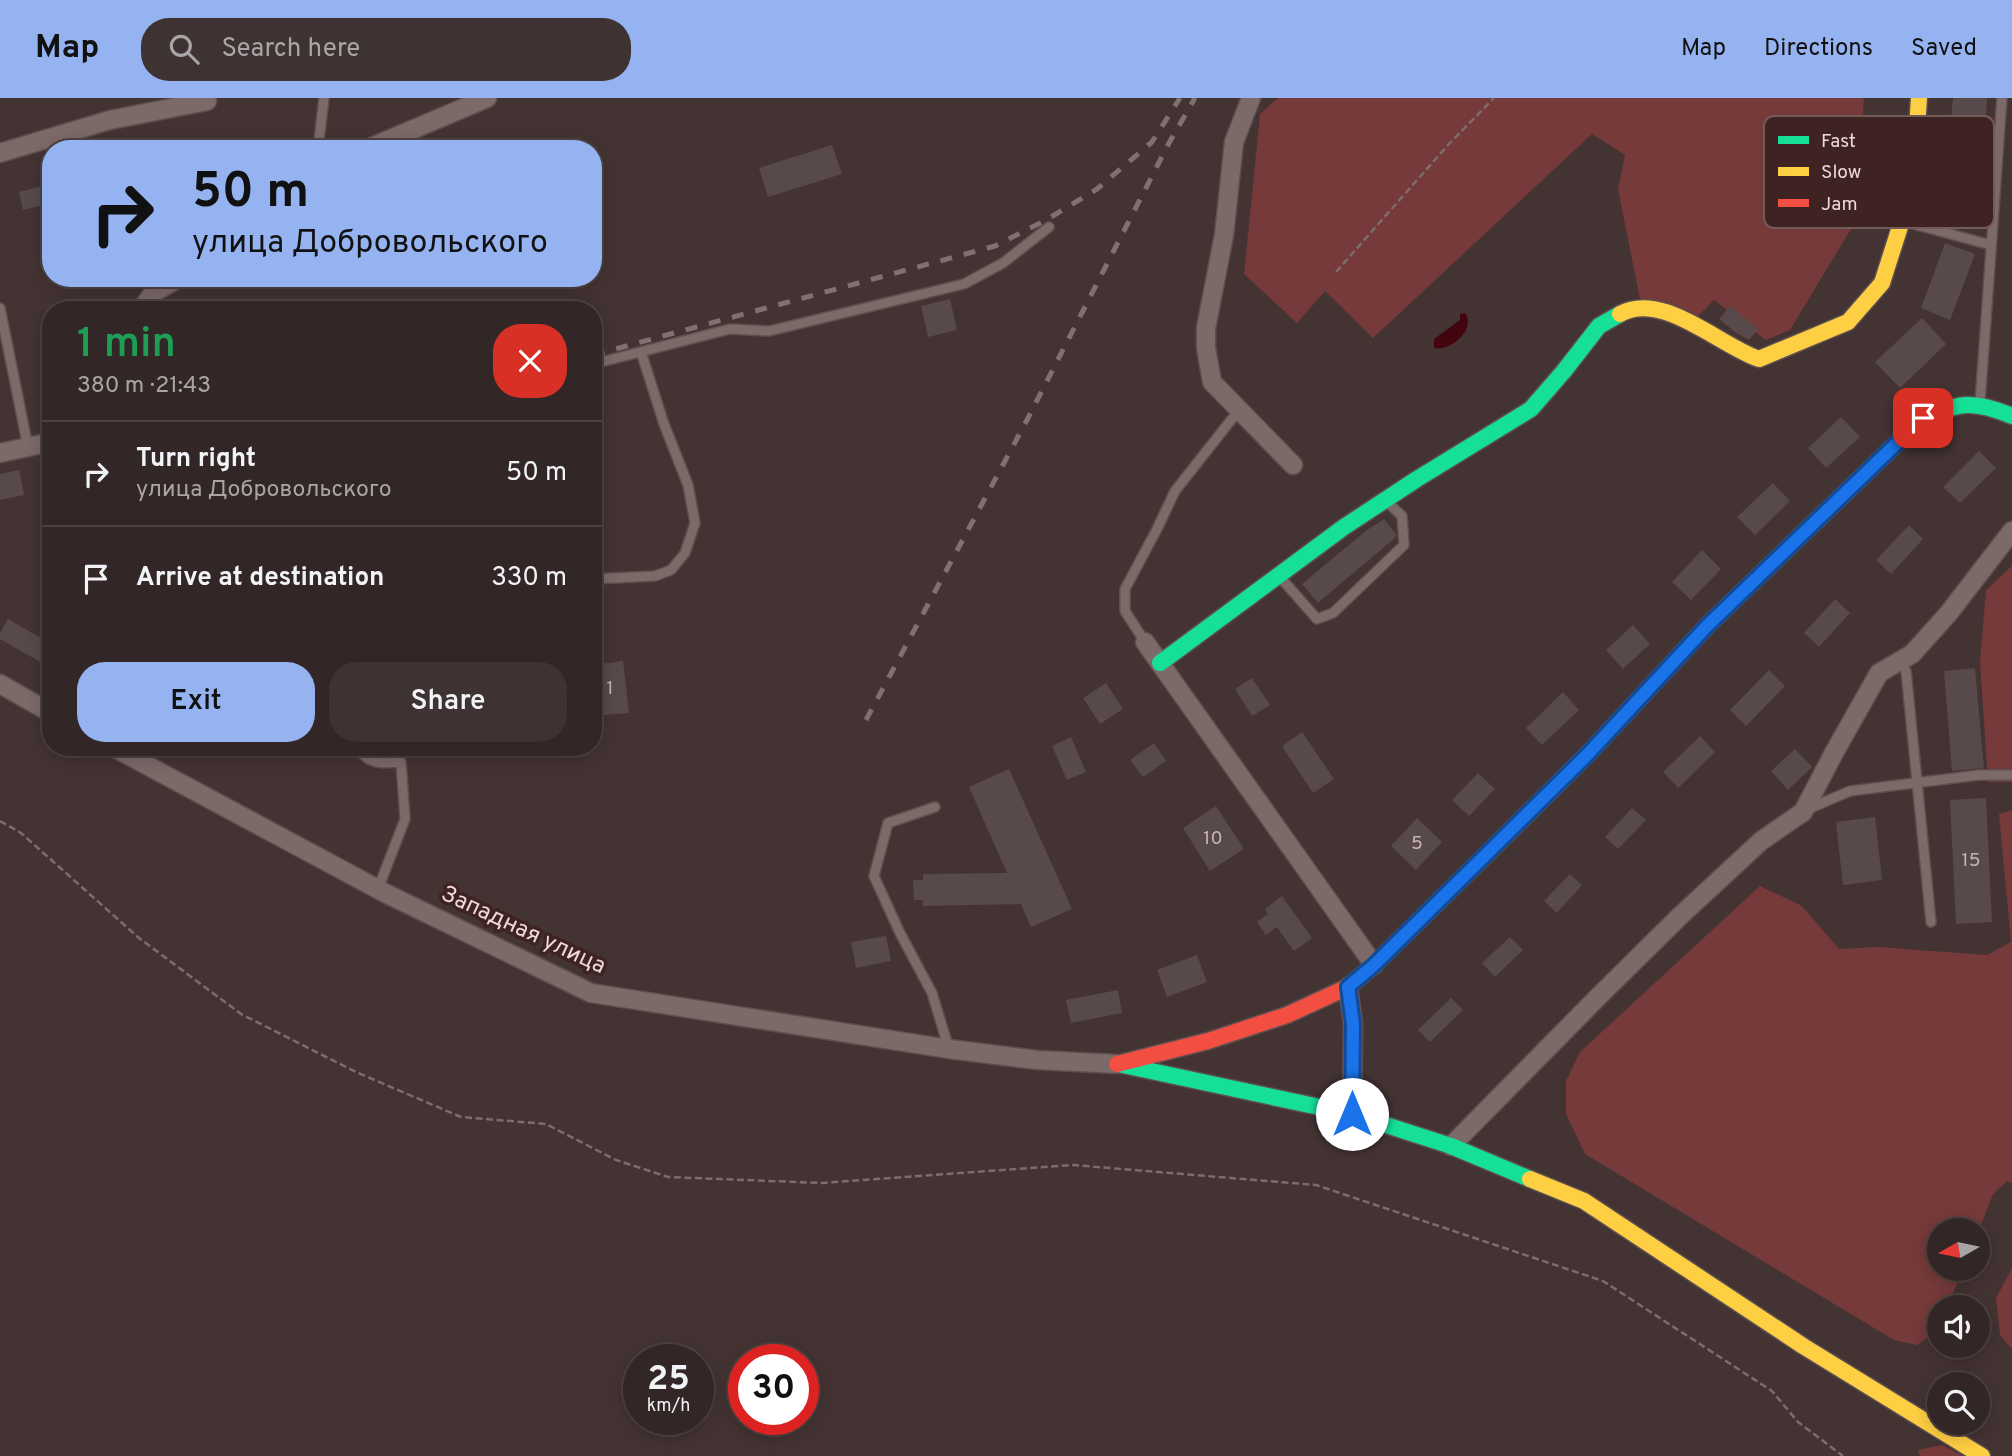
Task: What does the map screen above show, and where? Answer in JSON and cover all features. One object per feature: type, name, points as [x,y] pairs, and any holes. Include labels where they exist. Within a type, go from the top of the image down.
[{"type":"street","points":[[388,140],[487,98]]},
{"type":"street","points":[[1251,98],[1234,142],[1224,234],[1206,328],[1206,348],[1212,382],[1293,465]]},
{"type":"street","points":[[1918,116],[1919,98]]},
{"type":"street","points":[[43,140],[110,120],[207,101]]},
{"type":"street","points":[[0,153],[42,140]]},
{"type":"street","points":[[1160,663],[1344,527],[1531,409],[1599,326],[1625,311],[1644,307],[1674,314],[1744,354],[1759,359],[1848,322],[1882,283],[1900,228]]},
{"type":"street","points":[[147,301],[153,293],[163,287]]},
{"type":"street","points":[[1117,1064],[1208,1041],[1287,1015],[1348,987],[1374,965],[1587,755],[1707,626],[1923,418],[1954,405],[1980,404],[2012,416]]},
{"type":"street","points":[[0,453],[42,444]]},
{"type":"street","points":[[1451,1146],[1679,917],[1761,841],[1803,812],[1879,673],[1912,654],[1948,614],[2012,531]]},
{"type":"street","points":[[1146,642],[1374,965]]},
{"type":"street","points":[[0,684],[42,708]]},
{"type":"street","name":"Западная улица","points":[[139,756],[378,889],[591,993],[949,1049],[1037,1060],[1117,1064]]},
{"type":"street","points":[[1348,987],[1353,1024],[1352,1114]]},
{"type":"street","points":[[1117,1064],[1352,1114],[1451,1146],[1584,1201],[1803,1346],[1982,1456]]},
{"type":"lane","points":[[319,140],[324,98]]},
{"type":"lane","points":[[1994,216],[2002,98]]},
{"type":"lane","points":[[602,362],[730,329],[769,331],[964,284],[1003,263],[1049,227]]},
{"type":"lane","points":[[1928,228],[1992,245]]},
{"type":"lane","points":[[1980,404],[1993,228]]},
{"type":"lane","points":[[0,308],[28,447]]},
{"type":"lane","points":[[602,579],[655,576],[671,570],[685,553],[695,523],[688,485],[664,424],[641,352]]},
{"type":"lane","points":[[1146,642],[1125,611],[1125,589],[1175,491],[1239,410]]},
{"type":"lane","points":[[1279,575],[1317,619],[1334,613],[1404,545],[1402,516],[1385,500]]},
{"type":"lane","points":[[1906,671],[1931,922]]},
{"type":"lane","points":[[365,756],[375,764],[401,762],[404,819],[378,889]]},
{"type":"lane","points":[[1803,812],[1850,791],[1979,775],[2012,775]]},
{"type":"lane","points":[[935,807],[888,823],[874,876],[932,993],[949,1049]]},
{"type":"path","points":[[1336,272],[1448,145],[1494,98]]},
{"type":"path","points":[[0,821],[21,834],[139,938],[240,1014],[356,1072],[461,1117],[546,1124],[616,1160],[668,1177],[822,1183],[1073,1165],[1315,1185],[1603,1281],[1772,1391],[1798,1422],[1843,1456]]},
{"type":"shaded area","points":[[1278,98],[1864,98],[1862,116],[1764,116],[1764,228],[1851,228],[1790,330],[1766,340],[1714,300],[1696,318],[1640,299],[1618,189],[1625,155],[1592,134],[1373,338],[1325,291],[1297,323],[1244,274],[1260,114]]},
{"type":"shaded area","points":[[1465,313],[1467,326],[1460,338],[1447,346],[1434,348],[1434,339],[1460,320],[1460,314]]},
{"type":"shaded area","points":[[2012,566],[2012,782],[1988,782],[1980,661],[1986,590]]},
{"type":"shaded area","points":[[2012,810],[2012,1183],[2007,1181],[1993,1194],[1984,1218],[1927,1218],[1927,1281],[1958,1281],[1952,1295],[1927,1295],[1927,1338],[1917,1345],[1894,1340],[1585,1154],[1566,1114],[1566,1081],[1580,1052],[1760,886],[1802,906],[1839,949],[1877,947],[1987,955],[2011,942],[1999,814]]},
{"type":"shaded area","points":[[2012,1268],[2012,1349],[2000,1335],[1996,1298]]},
{"type":"shaded area","points":[[1942,1445],[1963,1456],[1920,1456],[1918,1450]]},
{"type":"building","points":[[1953,98],[1987,98],[1986,116],[1951,116]]},
{"type":"building","points":[[832,145],[842,174],[768,197],[759,168]]},
{"type":"building","points":[[42,186],[42,205],[23,210],[19,192]]},
{"type":"building","points":[[1945,243],[1975,254],[1950,320],[1921,308]]},
{"type":"building","points":[[950,299],[957,330],[928,337],[921,306]]},
{"type":"building","points":[[1730,306],[1758,329],[1749,340],[1719,319]]},
{"type":"building","points":[[1922,318],[1946,344],[1900,388],[1875,362]]},
{"type":"building","points":[[1841,417],[1860,437],[1826,468],[1808,448]]},
{"type":"building","points":[[1979,451],[1996,468],[1960,503],[1943,487]]},
{"type":"building","points":[[19,470],[24,495],[0,500],[0,474]]},
{"type":"building","points":[[1773,483],[1790,501],[1755,535],[1737,517]]},
{"type":"building","points":[[1384,519],[1396,537],[1318,603],[1302,584]]},
{"type":"building","points":[[1909,525],[1923,539],[1891,574],[1876,560]]},
{"type":"building","points":[[1702,550],[1721,569],[1691,600],[1672,582]]},
{"type":"building","points":[[1835,599],[1850,613],[1819,647],[1804,633]]},
{"type":"building","points":[[8,619],[42,639],[42,663],[0,639],[0,633]]},
{"type":"building","points":[[1633,625],[1650,644],[1623,669],[1606,650]]},
{"type":"building","points":[[623,661],[629,713],[602,715],[602,664]]},
{"type":"building","points":[[1975,668],[1984,768],[1952,771],[1944,671]]},
{"type":"building","points":[[1769,670],[1785,686],[1746,726],[1730,710]]},
{"type":"building","points":[[1252,678],[1270,705],[1252,716],[1235,689]]},
{"type":"building","points":[[1106,683],[1123,709],[1100,724],[1083,698]]},
{"type":"building","points":[[1563,692],[1579,710],[1542,745],[1526,728]]},
{"type":"building","points":[[1302,732],[1334,779],[1313,793],[1282,746]]},
{"type":"building","points":[[1700,736],[1715,752],[1678,788],[1663,772]]},
{"type":"building","points":[[1071,737],[1086,772],[1067,780],[1052,746]]},
{"type":"building","points":[[1154,743],[1166,761],[1143,777],[1130,760]]},
{"type":"building","points":[[1795,749],[1812,767],[1788,790],[1771,771]]},
{"type":"building","points":[[1009,769],[1072,909],[1031,927],[1021,904],[923,906],[923,900],[914,900],[913,880],[923,880],[923,874],[1007,873],[969,787]]},
{"type":"building","points":[[1478,773],[1495,789],[1469,816],[1452,800]]},
{"type":"building","points":[[1986,798],[1992,922],[1956,924],[1950,800]]},
{"type":"building","points":[[1216,806],[1244,849],[1210,871],[1183,828]]},
{"type":"building","points":[[1632,808],[1646,820],[1618,849],[1605,837]]},
{"type":"building","points":[[1875,817],[1882,880],[1843,885],[1836,822]]},
{"type":"building","points":[[1417,818],[1442,842],[1416,870],[1391,846]]},
{"type":"building","points":[[1570,874],[1582,885],[1557,913],[1544,901]]},
{"type":"building","points":[[1282,896],[1312,938],[1294,951],[1277,927],[1266,935],[1257,922],[1268,914],[1265,909]]},
{"type":"building","points":[[886,936],[891,961],[856,968],[851,942]]},
{"type":"building","points":[[1510,937],[1523,950],[1495,977],[1482,963]]},
{"type":"building","points":[[1197,955],[1207,982],[1167,997],[1157,970]]},
{"type":"building","points":[[1118,990],[1122,1013],[1071,1023],[1066,1000]]},
{"type":"building","points":[[1451,998],[1463,1010],[1430,1042],[1418,1030]]},
{"type":"railway","points":[[602,353],[995,246],[1046,220],[1097,189],[1152,142],[1180,98]]},
{"type":"railway","points":[[866,720],[1195,98]]},
{"type":"traffic: fast","points":[[1160,663],[1344,527],[1531,409],[1599,326],[1620,314]]},
{"type":"traffic: fast","points":[[1680,655],[1923,418],[1967,405],[1987,407],[2012,416]]},
{"type":"traffic: fast","points":[[1123,1065],[1352,1114],[1451,1146],[1530,1179]]},
{"type":"traffic: slow","points":[[1918,116],[1919,98]]},
{"type":"traffic: slow","points":[[1620,314],[1636,309],[1654,309],[1672,314],[1759,359],[1848,322],[1882,283],[1900,228]]},
{"type":"traffic: slow","points":[[1495,846],[1587,755],[1680,655]]},
{"type":"traffic: slow","points":[[1530,1179],[1584,1201],[1803,1346],[1982,1456]]},
{"type":"traffic: jam","points":[[1117,1064],[1208,1041],[1287,1015],[1348,987],[1374,965],[1495,846]]},
{"type":"route","points":[[1352,1114],[1353,1024],[1348,987],[1374,965],[1587,755],[1707,626],[1923,418]]}]
